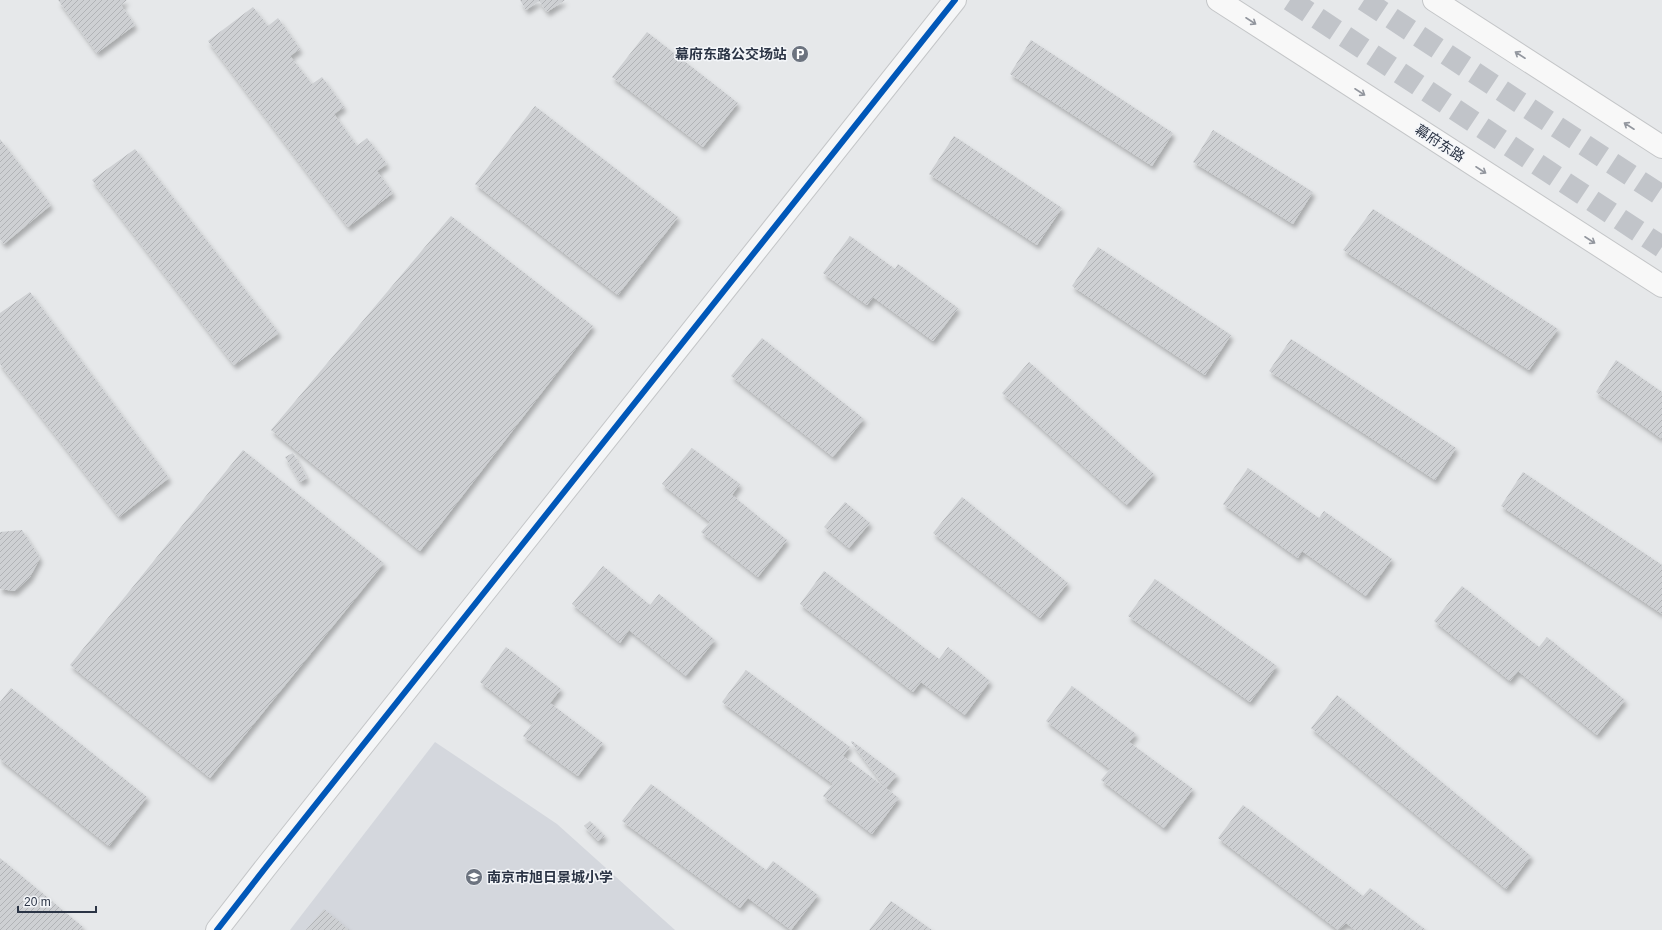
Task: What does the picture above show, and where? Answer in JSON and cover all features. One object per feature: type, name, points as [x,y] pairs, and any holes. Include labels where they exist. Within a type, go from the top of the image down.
[{"type":"main road","name":"幕府东路","points":[[1218,0],[1662,286]]},
{"type":"main road","points":[[1434,0],[1662,147]]},
{"type":"street","points":[[217,930],[955,0]]},
{"type":"shaded area","name":"南京市旭日景城小学","points":[[435,742],[557,824],[675,930],[290,930]]},
{"type":"building","points":[[58,0],[127,0],[121,5],[135,25],[97,53]]},
{"type":"building","points":[[520,0],[565,0],[547,12],[539,1],[526,10]]},
{"type":"building","points":[[253,7],[268,26],[278,18],[300,49],[290,56],[312,84],[322,77],[344,107],[334,114],[357,146],[367,138],[387,164],[377,171],[393,193],[348,227],[208,41]]},
{"type":"building","points":[[647,32],[738,103],[703,147],[612,77]]},
{"type":"building","points":[[1031,40],[1173,133],[1152,166],[1010,74]]},
{"type":"building","points":[[535,106],[678,217],[618,295],[475,184]]},
{"type":"building","points":[[1213,130],[1313,192],[1293,224],[1193,162]]},
{"type":"building","points":[[954,136],[1062,208],[1037,245],[929,174]]},
{"type":"building","points":[[0,139],[51,205],[4,244],[0,239]]},
{"type":"building","points":[[135,149],[279,333],[234,365],[92,180]]},
{"type":"building","points":[[1373,209],[1558,329],[1529,370],[1343,250]]},
{"type":"building","points":[[451,216],[593,326],[420,551],[271,430]]},
{"type":"building","points":[[850,236],[895,269],[898,264],[958,308],[933,341],[873,297],[867,305],[823,273]]},
{"type":"building","points":[[1098,247],[1231,335],[1205,375],[1072,286]]},
{"type":"building","points":[[30,292],[169,478],[119,517],[0,364],[0,313]]},
{"type":"building","points":[[762,338],[864,419],[833,457],[731,376]]},
{"type":"building","points":[[1291,339],[1456,448],[1435,480],[1269,371]]},
{"type":"building","points":[[1616,360],[1662,392],[1662,439],[1596,392]]},
{"type":"building","points":[[1029,362],[1154,474],[1127,505],[1002,393]]},
{"type":"building","points":[[692,448],[740,484],[732,495],[787,540],[758,577],[701,532],[710,522],[662,484]]},
{"type":"building","points":[[243,450],[384,563],[210,778],[70,665]]},
{"type":"building","points":[[293,453],[307,478],[300,482],[285,457]]},
{"type":"building","points":[[1248,468],[1319,518],[1324,511],[1392,559],[1366,596],[1302,551],[1298,558],[1223,504]]},
{"type":"building","points":[[1523,472],[1662,565],[1662,614],[1501,506]]},
{"type":"building","points":[[962,497],[1068,583],[1040,618],[933,533]]},
{"type":"building","points":[[845,502],[870,523],[849,548],[824,527]]},
{"type":"building","points":[[22,530],[40,558],[30,577],[15,591],[0,589],[0,532]]},
{"type":"building","points":[[603,566],[650,605],[659,594],[715,640],[686,676],[629,630],[620,643],[572,604]]},
{"type":"building","points":[[824,571],[939,659],[948,647],[990,681],[965,715],[921,682],[913,692],[800,604]]},
{"type":"building","points":[[1155,579],[1277,666],[1250,702],[1128,616]]},
{"type":"building","points":[[1462,586],[1539,647],[1547,637],[1625,700],[1597,735],[1518,671],[1510,681],[1434,621]]},
{"type":"building","points":[[506,647],[561,689],[550,703],[603,743],[578,776],[523,736],[533,723],[480,682]]},
{"type":"building","points":[[746,670],[850,747],[843,756],[899,798],[872,834],[823,796],[833,784],[722,702]]},
{"type":"building","points":[[1072,686],[1136,734],[1129,742],[1193,789],[1164,828],[1101,780],[1110,769],[1046,721]]},
{"type":"building","points":[[11,688],[147,797],[109,846],[0,759],[0,702]]},
{"type":"building","points":[[1337,695],[1531,856],[1506,889],[1311,728]]},
{"type":"building","points":[[852,741],[897,775],[886,788],[851,742]]},
{"type":"building","points":[[651,784],[766,870],[773,861],[818,895],[791,930],[748,898],[740,908],[622,821]]},
{"type":"building","points":[[1243,805],[1363,896],[1370,888],[1426,930],[1355,930],[1346,923],[1338,930],[1218,838]]},
{"type":"building","points":[[590,821],[605,836],[598,841],[584,826]]},
{"type":"building","points":[[0,858],[83,927],[80,930],[0,930]]},
{"type":"building","points":[[891,901],[932,930],[869,930]]},
{"type":"building","points":[[324,909],[349,930],[306,930]]},
{"type":"tunnel","points":[[1290,0],[1662,247]]},
{"type":"tunnel","points":[[1364,0],[1662,196]]},
{"type":"cycle path","points":[[217,930],[955,0]]},
{"type":"place","name":"幕府东路公交场站","points":[[800,54]]},
{"type":"place","name":"南京市旭日景城小学","points":[[474,877]]}]
